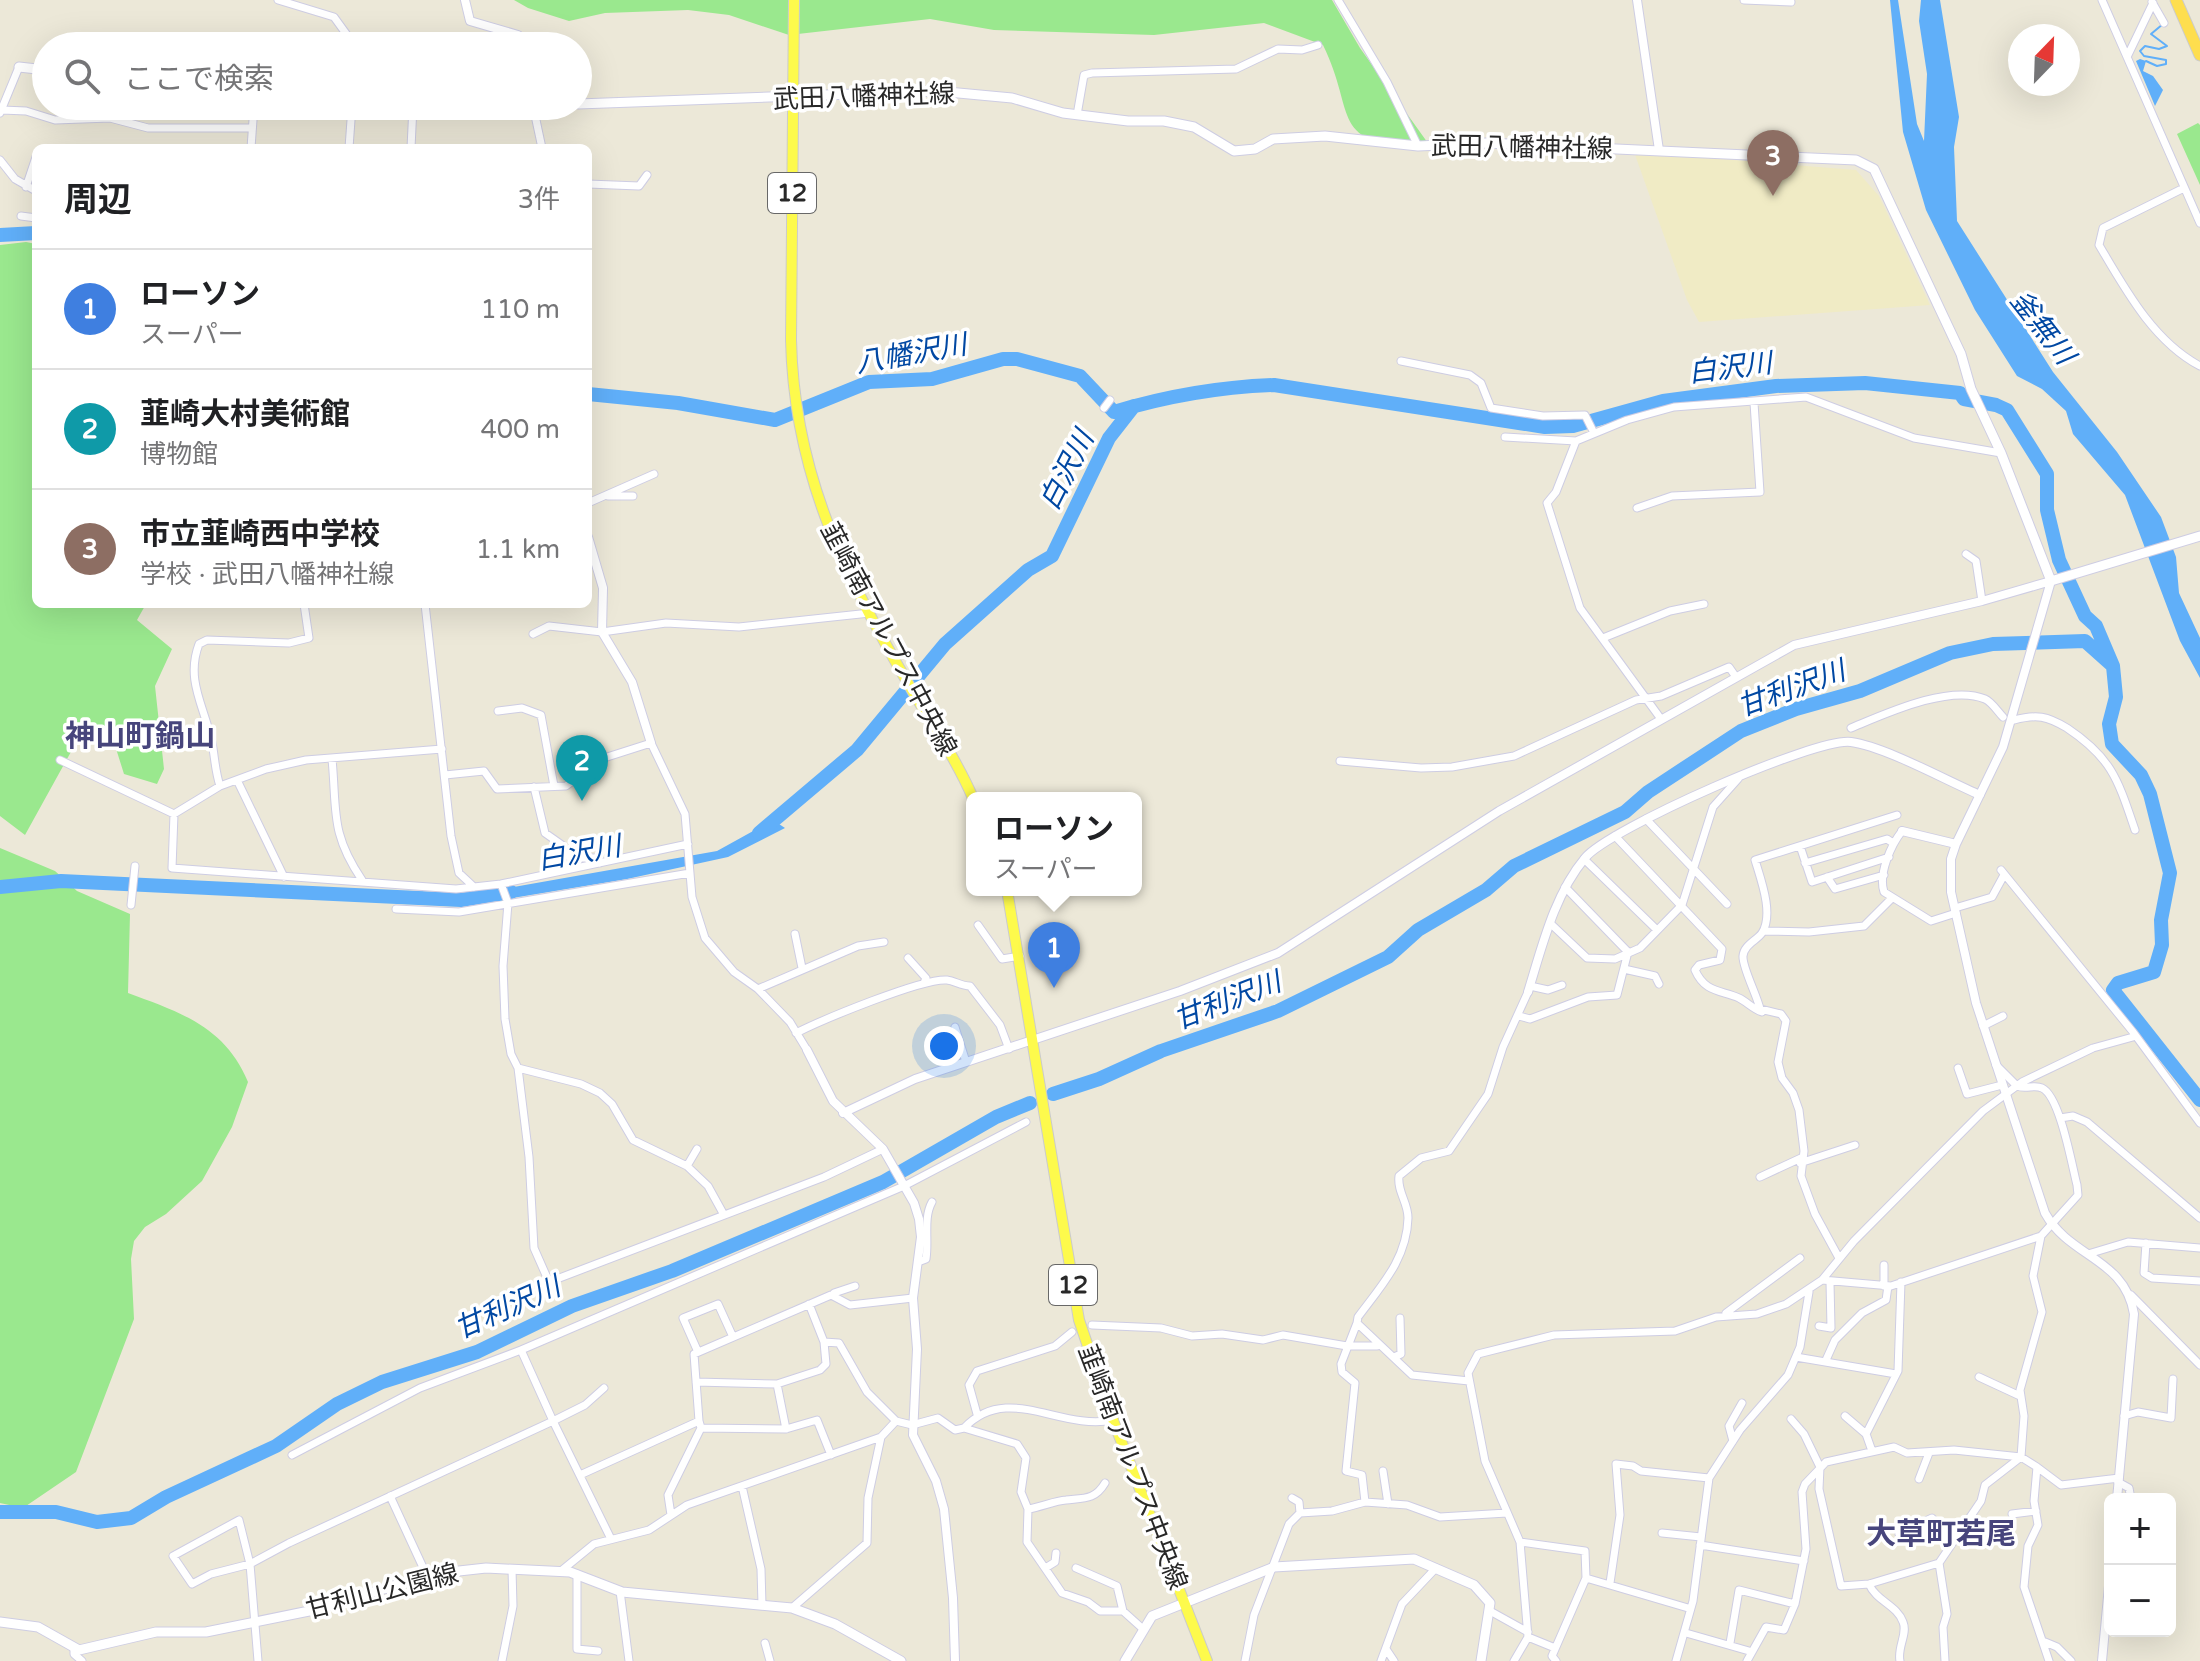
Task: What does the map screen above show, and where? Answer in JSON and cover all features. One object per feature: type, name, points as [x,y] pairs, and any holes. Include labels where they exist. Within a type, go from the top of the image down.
[{"type":"highway","points":[[2176,0],[2200,55]]},
{"type":"main road","name":"韮崎南アルプス中央線","points":[[794,0],[793,386],[805,453],[832,539],[970,792]]},
{"type":"main road","points":[[19,67],[32,68]]},
{"type":"main road","name":"武田八幡神社線","points":[[592,104],[937,91],[1012,98],[1077,115],[1128,121],[1164,121],[1194,127],[1234,151],[1255,149],[1273,139],[1325,136],[1418,146],[1486,143],[1856,160],[1874,169],[1961,354],[1971,389],[2055,579]]},
{"type":"main road","points":[[2055,579],[2200,536]]},
{"type":"main road","name":"韮崎南アルプス中央線","points":[[1008,896],[1079,1320],[1113,1420],[1207,1661]]},
{"type":"main road","points":[[1125,1661],[1152,1616],[1274,1567],[1414,1559],[1474,1585],[1490,1603],[1481,1661]]},
{"type":"main road","name":"甘利山公園線","points":[[74,1649],[156,1632],[206,1632],[336,1605],[427,1576],[460,1569],[512,1569],[577,1574],[620,1591],[792,1608],[843,1628],[901,1661]]},
{"type":"main road","points":[[0,1622],[38,1627],[74,1649]]},
{"type":"street","points":[[278,0],[334,17],[345,32]]},
{"type":"street","points":[[465,0],[470,21],[508,32]]},
{"type":"street","points":[[1338,0],[1387,82],[1418,146]]},
{"type":"street","points":[[1637,0],[1659,150]]},
{"type":"street","points":[[1744,0],[1791,2]]},
{"type":"street","points":[[2102,0],[2200,223]]},
{"type":"street","points":[[2127,57],[2152,1]]},
{"type":"street","points":[[2152,1],[2164,23]]},
{"type":"street","points":[[1077,115],[1080,83],[1084,75],[1236,69],[1278,49],[1302,50],[1318,45]]},
{"type":"street","points":[[19,67],[1,112],[32,113]]},
{"type":"street","points":[[118,120],[148,128],[252,128]]},
{"type":"street","points":[[251,144],[253,120]]},
{"type":"street","points":[[349,144],[351,120]]},
{"type":"street","points":[[411,144],[412,120]]},
{"type":"street","points":[[536,120],[541,144]]},
{"type":"street","points":[[0,160],[32,189]]},
{"type":"street","points":[[26,187],[32,169]]},
{"type":"street","points":[[592,184],[639,186],[647,175]]},
{"type":"street","points":[[2184,188],[2103,228],[2099,245],[2142,313],[2184,357],[2200,366]]},
{"type":"street","points":[[21,216],[32,217]]},
{"type":"street","points":[[1401,361],[1470,375],[1481,383],[1491,408],[1516,414],[1585,416],[1594,433]]},
{"type":"street","points":[[1505,437],[1576,441],[1674,407],[1806,397],[1914,438],[2001,453]]},
{"type":"street","points":[[1104,408],[1110,400]]},
{"type":"street","points":[[1637,508],[1672,496],[1760,492],[1754,403]]},
{"type":"street","points":[[1576,441],[1556,492],[1547,503],[1580,608],[1661,719]]},
{"type":"street","points":[[592,501],[654,474]]},
{"type":"street","points":[[600,496],[633,496]]},
{"type":"street","points":[[592,551],[603,588],[602,632],[632,682],[651,743],[685,814],[692,897],[705,938],[734,972],[758,989],[796,1033],[823,1085],[843,1113],[883,1149],[919,1219],[913,1298],[917,1349],[912,1425],[916,1447],[936,1481],[944,1509],[953,1598],[955,1661]]},
{"type":"street","points":[[1966,554],[1976,561],[1982,601]]},
{"type":"street","points":[[843,1113],[884,1091],[1278,953],[1490,816],[1736,677],[1811,639],[1982,601],[2055,579]]},
{"type":"street","points":[[2055,579],[2003,747],[1956,844],[1950,875],[1956,910],[1983,1026],[2035,1191],[2053,1226],[2118,1276],[2131,1295],[2200,1365]]},
{"type":"street","points":[[1603,638],[1670,611],[1704,604]]},
{"type":"street","points":[[220,786],[212,742],[195,688],[193,659],[199,644],[207,640],[289,643],[309,638],[305,608]]},
{"type":"street","points":[[425,608],[448,815],[459,873],[474,887]]},
{"type":"street","points":[[533,634],[549,626],[602,632],[666,623],[739,627],[870,613]]},
{"type":"street","points":[[1340,761],[1436,767],[1514,756],[1646,697],[1661,696],[1729,667],[1736,677]]},
{"type":"street","points":[[1851,728],[1930,700],[1959,695],[1985,699],[2003,717]]},
{"type":"street","points":[[498,711],[522,708],[541,715],[554,786]]},
{"type":"street","points":[[2014,720],[2046,716],[2077,731],[2112,771],[2135,830]]},
{"type":"street","points":[[1365,1502],[1362,1475],[1346,1471],[1355,1383],[1342,1372],[1347,1346],[1358,1317],[1396,1267],[1408,1219],[1406,1203],[1397,1187],[1399,1176],[1421,1158],[1449,1151],[1488,1094],[1565,887],[1584,859],[1615,836],[1646,819],[1825,744],[1850,742],[1980,795]]},
{"type":"street","points":[[445,775],[484,771],[497,789],[571,784],[587,767],[604,758],[651,743]]},
{"type":"street","points":[[174,814],[220,786],[286,764],[442,749]]},
{"type":"street","points":[[332,759],[332,805],[345,856],[362,880]]},
{"type":"street","points":[[60,760],[174,814]]},
{"type":"street","points":[[1551,924],[1587,958],[1615,959],[1640,948],[1682,905],[1713,807],[1738,779]]},
{"type":"street","points":[[237,780],[284,877]]},
{"type":"street","points":[[534,787],[545,833],[562,845],[570,858],[595,858],[600,863]]},
{"type":"street","points":[[1710,790],[1713,807]]},
{"type":"street","points":[[174,814],[172,868],[362,880],[426,888],[501,884],[688,845]]},
{"type":"street","points":[[1762,1012],[1742,960],[1746,948],[1764,931],[1766,894],[1755,860],[1897,815]]},
{"type":"street","points":[[1646,819],[1727,904]]},
{"type":"street","points":[[1956,844],[1902,831],[1893,843],[1884,875],[1884,892],[1931,921],[1992,897],[2002,872],[2200,1123]]},
{"type":"street","points":[[1615,836],[1724,954],[1716,963],[1699,965],[1695,970],[1698,977],[1713,992],[1736,996],[1762,1012],[1781,1014],[1786,1021],[1779,1069],[1799,1110],[1804,1140],[1801,1176],[1815,1214],[1839,1258]]},
{"type":"street","points":[[1805,863],[1887,839],[1893,843]]},
{"type":"street","points":[[1800,846],[1812,882],[1889,857]]},
{"type":"street","points":[[1584,859],[1657,930]]},
{"type":"street","points":[[131,905],[135,866]]},
{"type":"street","points":[[396,909],[459,912],[690,871]]},
{"type":"street","points":[[1827,877],[1835,889],[1884,875]]},
{"type":"street","points":[[501,884],[508,903],[503,966],[505,1019],[511,1054],[518,1068],[529,1157],[534,1248],[549,1282],[824,1177],[883,1149]]},
{"type":"street","points":[[1565,887],[1628,952]]},
{"type":"street","points":[[1764,931],[1809,932],[1864,926],[1892,898]]},
{"type":"street","points":[[978,925],[1002,959],[1020,956]]},
{"type":"street","points":[[795,934],[802,968]]},
{"type":"street","points":[[758,989],[858,946],[884,942]]},
{"type":"street","points":[[1519,1016],[1530,1019],[1588,997],[1617,995],[1628,952]]},
{"type":"street","points":[[908,958],[922,971],[926,978],[924,983]]},
{"type":"street","points":[[1624,969],[1655,976],[1659,984]]},
{"type":"street","points":[[796,1033],[924,983],[949,980],[960,986],[970,986],[1000,1025],[1009,1049]]},
{"type":"street","points":[[1529,989],[1548,990],[1562,985]]},
{"type":"street","points":[[1983,1026],[2003,1016]]},
{"type":"street","points":[[955,1027],[966,1062]]},
{"type":"street","points":[[1514,1661],[1528,1635],[1520,1542],[1485,1461],[1469,1381],[1472,1362],[1484,1351],[1554,1335],[1675,1331],[1720,1317],[1774,1310],[1826,1281],[1839,1258],[1963,1128],[2017,1086],[2093,1048],[2133,1037]]},
{"type":"street","points":[[1826,1281],[1886,1286],[2041,1236],[2078,1195],[2060,1118],[2044,1089],[2017,1086],[1996,1065]]},
{"type":"street","points":[[518,1068],[590,1088],[612,1104],[633,1140],[687,1166],[708,1186],[724,1215]]},
{"type":"street","points":[[1958,1068],[1967,1094],[2002,1085]]},
{"type":"street","points":[[2060,1118],[2073,1116],[2087,1122],[2200,1218]]},
{"type":"street","points":[[292,1455],[420,1388],[521,1350],[904,1186],[1026,1122]]},
{"type":"street","points":[[1760,1177],[1801,1160],[1855,1145]]},
{"type":"street","points":[[687,1166],[697,1149]]},
{"type":"street","points":[[918,1262],[926,1259],[929,1238],[927,1214],[932,1202]]},
{"type":"street","points":[[1945,1661],[1943,1627],[1947,1614],[1939,1563],[1981,1501],[1985,1485],[2021,1457],[2024,1416],[2020,1396],[2042,1312],[2033,1276],[2041,1236]]},
{"type":"street","points":[[2088,1254],[2128,1242],[2200,1248]]},
{"type":"street","points":[[2146,1243],[2144,1273],[2152,1278],[2200,1281]]},
{"type":"street","points":[[1720,1317],[1800,1258]]},
{"type":"street","points":[[1826,1360],[1835,1340],[1862,1313],[1886,1300],[1884,1265]]},
{"type":"street","points":[[1819,1326],[1831,1328],[1826,1281]]},
{"type":"street","points":[[1866,1434],[1896,1374],[1901,1282]]},
{"type":"street","points":[[671,1515],[668,1495],[700,1424],[694,1354],[855,1286]]},
{"type":"street","points":[[1676,1661],[1686,1633],[1688,1608],[1693,1601],[1709,1478],[1733,1441],[1788,1375],[1796,1357],[1809,1292]]},
{"type":"street","points":[[831,1295],[850,1305],[913,1298]]},
{"type":"street","points":[[2117,1493],[2134,1314],[2131,1295]]},
{"type":"street","points":[[698,1352],[683,1318],[718,1304],[733,1337]]},
{"type":"street","points":[[696,1382],[777,1384],[820,1370],[826,1364],[824,1342],[809,1304]]},
{"type":"street","points":[[1394,1357],[1401,1354],[1400,1318]]},
{"type":"street","points":[[1357,1323],[1377,1346],[1412,1375],[1469,1381]]},
{"type":"street","points":[[1092,1325],[1161,1328],[1192,1336],[1222,1334],[1243,1340],[1263,1340],[1283,1335],[1347,1346],[1377,1346]]},
{"type":"street","points":[[977,1414],[969,1385],[977,1371],[1055,1346],[1072,1332]]},
{"type":"street","points":[[824,1342],[831,1340],[845,1350],[867,1392],[896,1421],[912,1425],[938,1418],[955,1430],[964,1428],[1017,1444],[1026,1458],[1021,1492],[1028,1509],[1027,1542],[1062,1593],[1088,1602],[1100,1611],[1123,1611]]},
{"type":"street","points":[[521,1350],[611,1539]]},
{"type":"street","points":[[1796,1357],[1896,1374]]},
{"type":"street","points":[[1979,1377],[2020,1396]]},
{"type":"street","points":[[2124,1416],[2138,1412],[2171,1418],[2173,1379]]},
{"type":"street","points":[[777,1384],[786,1429]]},
{"type":"street","points":[[258,1661],[250,1564],[239,1520],[173,1556],[192,1584],[211,1574],[250,1564],[553,1421],[585,1405],[604,1388]]},
{"type":"street","points":[[1733,1441],[1729,1426],[1742,1403]]},
{"type":"street","points":[[964,1428],[977,1414],[1012,1405],[1045,1416],[1113,1420]]},
{"type":"street","points":[[1845,1416],[1866,1434],[1872,1451]]},
{"type":"street","points":[[1791,1419],[1804,1434],[1820,1467],[1819,1489],[1841,1586],[1869,1584],[1939,1563]]},
{"type":"street","points":[[580,1475],[700,1424],[786,1429],[817,1420],[831,1455]]},
{"type":"street","points":[[561,1571],[594,1544],[649,1530],[687,1505],[881,1437],[896,1421]]},
{"type":"street","points":[[792,1608],[867,1543],[868,1498],[881,1437]]},
{"type":"street","points":[[1747,1661],[1749,1651],[1766,1627],[1784,1630],[1795,1604],[1804,1561],[1802,1492],[1826,1462],[1894,1447],[1907,1453],[1954,1450],[2021,1457],[2061,1485],[2118,1480],[2129,1488],[2130,1493]]},
{"type":"street","points":[[1919,1479],[1929,1453]]},
{"type":"street","points":[[1610,1583],[1620,1515],[1616,1464],[1633,1466],[1641,1471],[1709,1478]]},
{"type":"street","points":[[2037,1467],[2038,1525],[2028,1546],[2024,1587],[2049,1661]]},
{"type":"street","points":[[1383,1471],[1388,1504]]},
{"type":"street","points":[[1028,1509],[1066,1500],[1082,1501],[1099,1493],[1105,1483]]},
{"type":"street","points":[[742,1486],[761,1569],[762,1605]]},
{"type":"street","points":[[390,1496],[427,1576]]},
{"type":"street","points":[[1292,1498],[1299,1502],[1300,1513]]},
{"type":"street","points":[[1245,1661],[1254,1615],[1289,1524],[1300,1513],[1332,1511],[1365,1502],[1407,1505],[1440,1517],[1507,1513]]},
{"type":"street","points":[[2012,1514],[2036,1511]]},
{"type":"street","points":[[1899,1534],[1932,1518],[1940,1527],[1957,1533]]},
{"type":"street","points":[[1662,1533],[1804,1561]]},
{"type":"street","points":[[1520,1542],[1585,1551],[1586,1578],[1552,1656],[1556,1661]]},
{"type":"street","points":[[1047,1567],[1055,1562],[1056,1553]]},
{"type":"street","points":[[1076,1568],[1117,1586],[1123,1611],[1143,1629]]},
{"type":"street","points":[[1381,1661],[1402,1604],[1436,1568]]},
{"type":"street","points":[[502,1661],[513,1606],[512,1569]]},
{"type":"street","points":[[577,1574],[577,1649],[598,1651]]},
{"type":"street","points":[[1586,1578],[1688,1608]]},
{"type":"street","points":[[1869,1584],[1874,1597],[1894,1610],[1903,1622],[1905,1629],[1898,1645],[1900,1661]]},
{"type":"street","points":[[1730,1643],[1739,1590],[1795,1604]]},
{"type":"street","points":[[620,1591],[629,1661]]},
{"type":"street","points":[[1490,1611],[1555,1648]]},
{"type":"street","points":[[1686,1633],[1730,1643],[1749,1651]]},
{"type":"street","points":[[2102,1661],[2104,1637]]},
{"type":"street","points":[[2045,1642],[2057,1647],[2071,1661]]},
{"type":"street","points":[[765,1643],[770,1661]]},
{"type":"street","points":[[74,1649],[74,1654],[82,1661]]},
{"type":"street","points":[[1386,1649],[1394,1661]]},
{"type":"shaded area","points":[[1634,152],[1856,170],[1879,196],[1930,305],[1699,322],[1687,300]]},
{"type":"green space","points":[[514,0],[1332,0],[1360,48],[1430,146],[1374,141],[1360,133],[1345,108],[1323,45],[1264,23],[1154,35],[994,30],[930,19],[789,35],[729,15],[688,10],[605,13],[569,21],[528,8]]},
{"type":"green space","points":[[2198,123],[2200,125],[2200,185],[2177,134]]},
{"type":"green space","points":[[32,243],[32,608],[144,608],[137,620],[172,649],[155,686],[164,769],[157,784],[124,774],[113,739],[88,721],[25,835],[0,816],[0,245]]},
{"type":"green space","points":[[0,848],[55,871],[77,891],[130,914],[128,993],[182,1015],[213,1034],[227,1047],[248,1082],[232,1127],[202,1181],[166,1214],[145,1227],[134,1241],[131,1259],[134,1319],[76,1472],[23,1508],[0,1503]]},
{"type":"water","points":[[1890,0],[1898,0],[1917,124],[1924,141],[1927,74],[1919,21],[1921,0],[1940,0],[1959,117],[1954,147],[1957,221],[2053,372],[2117,452],[2161,517],[2176,557],[2179,593],[2200,638],[2200,678],[2180,641],[2125,495],[2073,434],[2066,411],[2042,389],[2017,376],[1975,310],[1926,210],[1903,132]]},
{"type":"water","points":[[2136,61],[2146,61],[2143,71],[2153,76],[2163,90],[2155,106]]},
{"type":"water","points":[[773,820],[785,828],[728,857],[627,879],[495,901],[491,891],[717,851]]},
{"type":"waterway","points":[[2146,61],[2157,66],[2166,64],[2166,60],[2144,56],[2140,51],[2145,46],[2159,49],[2167,46],[2151,34],[2163,24]]},
{"type":"waterway","name":"八幡沢川","points":[[0,235],[32,233]]},
{"type":"waterway","name":"白沢川","points":[[592,394],[678,403],[775,420],[869,382],[932,379],[1003,359],[1017,359],[1080,376],[1114,412],[1193,393],[1274,385],[1545,427],[1573,426],[1663,401],[1776,386],[1865,383],[1960,393],[1964,399],[2007,410],[2047,474],[2047,510],[2059,560],[2085,616],[2096,626],[2113,666]]},
{"type":"waterway","name":"白沢川","points":[[759,833],[857,750],[945,644],[1028,570],[1052,556],[1109,438],[1134,406]]},
{"type":"waterway","name":"甘利沢川","points":[[1053,1094],[1099,1079],[1161,1051],[1278,1011],[1388,957],[1418,930],[1486,890],[1514,866],[1625,812],[1648,792],[1741,731],[1796,709],[1860,691],[1950,653],[1993,644],[2085,641],[2113,666],[2116,697],[2109,724],[2112,744],[2141,775],[2150,794],[2170,873],[2161,920],[2162,945],[2154,972],[2118,983],[2113,990],[2200,1100]]},
{"type":"waterway","name":"白沢川","points":[[0,887],[61,881],[461,900],[511,892]]},
{"type":"waterway","name":"甘利沢川","points":[[0,1512],[56,1512],[97,1522],[131,1518],[166,1497],[276,1446],[337,1404],[382,1382],[477,1352],[572,1306],[672,1271],[883,1182],[996,1117],[1030,1103]]},
{"type":"place","name":"市立韮崎西中学校","points":[[1773,196]]},
{"type":"place","name":"韮崎大村美術館","points":[[582,801]]},
{"type":"place","name":"ローソン","points":[[1054,988]]},
{"type":"district","name":"神山町鍋山","points":[[140,736]]},
{"type":"district","name":"大草町若尾","points":[[1941,1534]]},
{"type":"water label","name":"釜無川","points":[[2043,327]]}]
